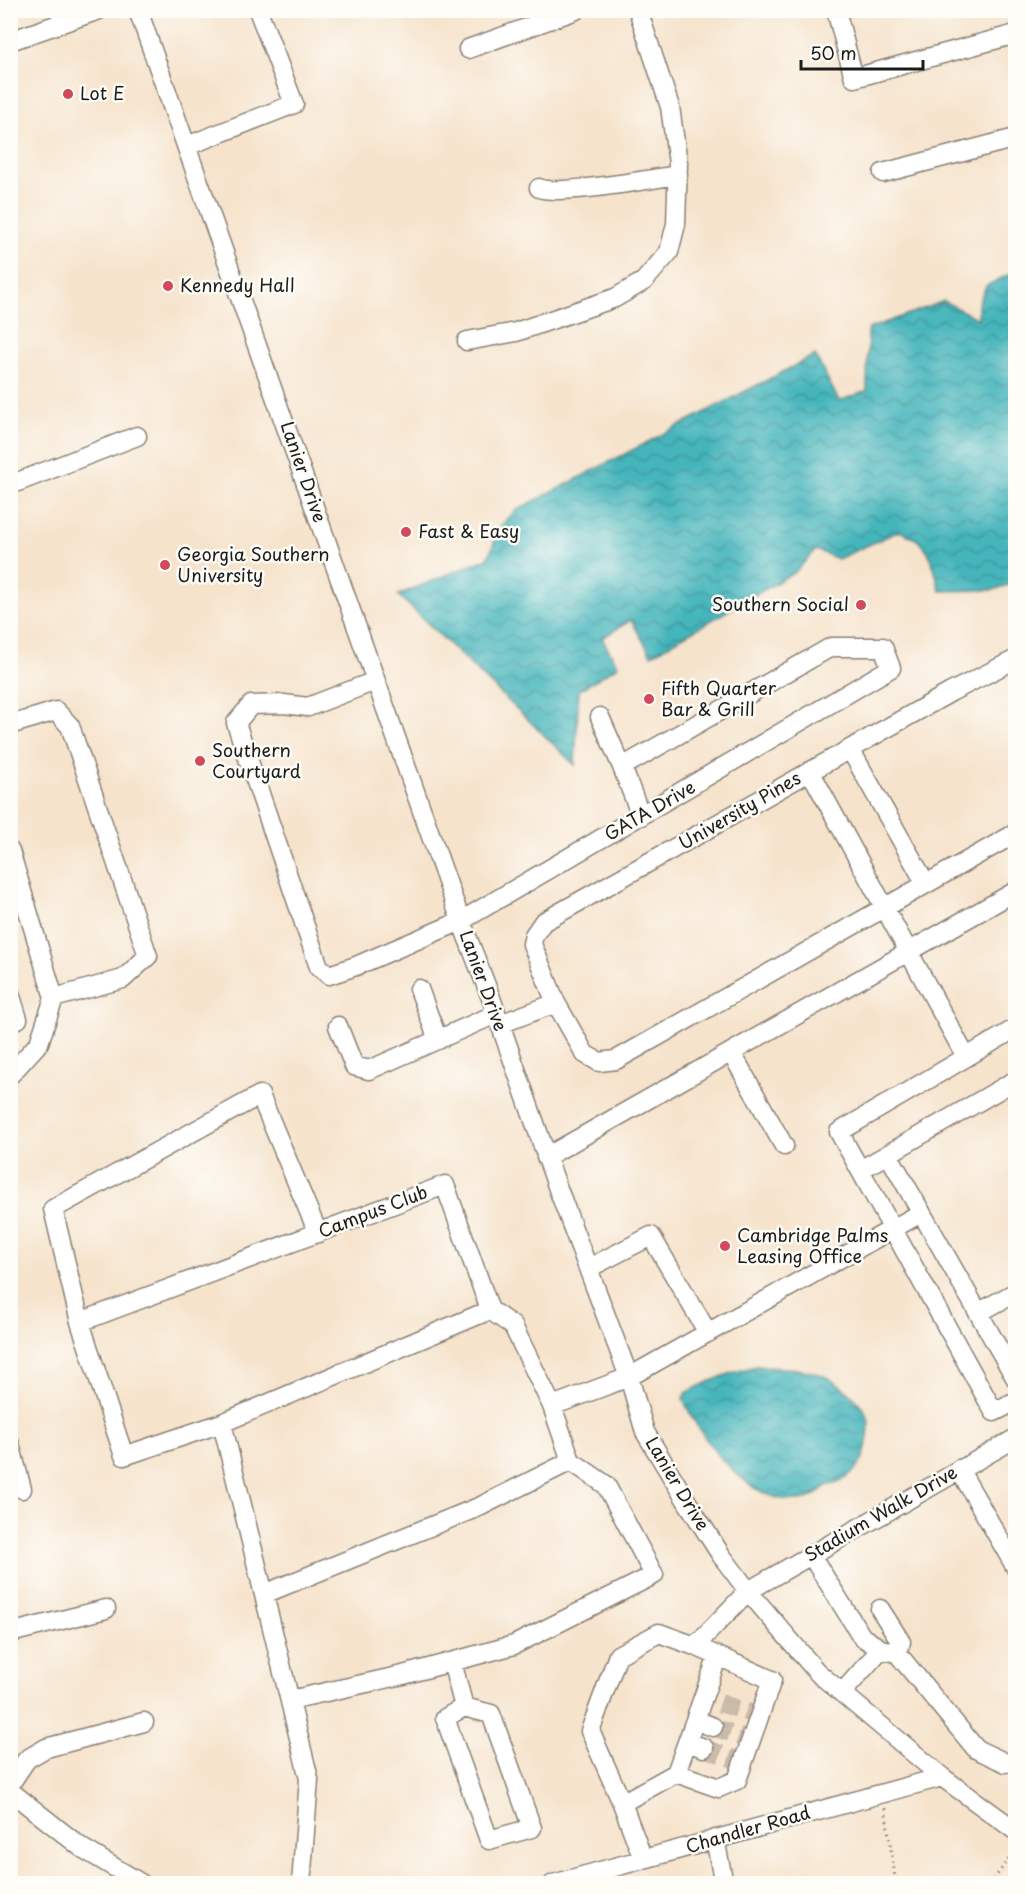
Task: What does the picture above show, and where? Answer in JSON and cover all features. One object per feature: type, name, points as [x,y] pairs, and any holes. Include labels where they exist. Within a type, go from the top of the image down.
[{"type":"street","points":[[10,41],[99,10]]},
{"type":"street","name":"Lanier Drive","points":[[138,10],[461,921],[629,1377],[645,1432],[708,1535],[748,1591],[817,1672],[942,1777],[1016,1831]]},
{"type":"street","points":[[187,146],[294,104],[258,10]]},
{"type":"street","points":[[468,49],[576,10]]},
{"type":"street","points":[[467,341],[516,332],[615,298],[644,281],[669,252],[676,224],[678,163],[670,107],[638,10]]},
{"type":"street","points":[[836,10],[854,78],[1016,33]]},
{"type":"street","points":[[883,173],[1016,138]]},
{"type":"street","points":[[539,188],[544,190],[570,189],[678,175]]},
{"type":"street","points":[[10,485],[137,436]]},
{"type":"street","name":"GATA Drive","points":[[375,681],[308,708],[284,704],[251,705],[236,723],[319,967],[329,975],[356,966],[461,921],[838,700],[891,668],[883,647],[831,647],[622,767]]},
{"type":"street","name":"University Pines","points":[[1016,659],[951,692],[543,922],[534,935],[532,944],[556,1003],[585,1054],[599,1062],[616,1060],[1016,833]]},
{"type":"street","points":[[10,725],[56,711],[70,726],[148,956],[123,979],[54,998]]},
{"type":"street","points":[[600,717],[641,816]]},
{"type":"street","points":[[850,749],[926,884]]},
{"type":"street","points":[[810,771],[966,1057]]},
{"type":"street","points":[[10,851],[54,998],[39,1043],[10,1075]]},
{"type":"street","points":[[546,1156],[1016,891]]},
{"type":"street","points":[[419,989],[438,1040]]},
{"type":"street","points":[[10,993],[18,1019]]},
{"type":"street","points":[[338,1026],[354,1066],[369,1070],[438,1040],[498,1019],[556,1003]]},
{"type":"street","points":[[1016,1028],[839,1132],[994,1412],[1016,1401]]},
{"type":"street","points":[[731,1052],[784,1146]]},
{"type":"street","points":[[860,1170],[1016,1080]]},
{"type":"street","points":[[290,1700],[403,1675],[514,1645],[654,1575],[606,1485],[571,1461],[552,1406],[513,1326],[490,1310],[222,1423],[124,1456],[80,1322],[53,1209],[260,1095],[318,1233]]},
{"type":"street","points":[[888,1154],[1016,1379]]},
{"type":"street","name":"Campus Club","points":[[80,1322],[445,1185],[490,1310]]},
{"type":"street","points":[[552,1406],[629,1377],[921,1213]]},
{"type":"street","points":[[589,1268],[651,1236],[708,1333]]},
{"type":"street","points":[[978,1313],[1016,1292]]},
{"type":"street","points":[[222,1423],[309,1779],[301,1884]]},
{"type":"street","name":"Stadium Walk Drive","points":[[695,1646],[748,1591],[1016,1438]]},
{"type":"street","points":[[10,1444],[21,1489]]},
{"type":"street","points":[[264,1594],[481,1506],[571,1461]]},
{"type":"street","points":[[959,1469],[1016,1568]]},
{"type":"street","points":[[811,1555],[862,1637],[889,1651],[976,1749],[1006,1763]]},
{"type":"street","points":[[10,1634],[106,1609]]},
{"type":"street","points":[[842,1693],[901,1642],[880,1609]]},
{"type":"street","points":[[643,1859],[622,1803],[590,1731],[618,1654],[659,1633],[695,1646],[772,1680],[755,1715],[739,1761],[737,1780],[719,1788],[676,1773]]},
{"type":"street","points":[[622,1803],[676,1773],[695,1745],[695,1720],[712,1700],[718,1656]]},
{"type":"street","points":[[452,1662],[464,1707]]},
{"type":"street","points":[[464,1707],[491,1714],[532,1828],[489,1840],[444,1718],[464,1707]]},
{"type":"street","points":[[695,1720],[713,1727]]},
{"type":"street","points":[[10,1784],[27,1759],[46,1748],[144,1722]]},
{"type":"street","name":"Chandler Road","points":[[553,1884],[942,1777]]},
{"type":"street","points":[[10,1791],[82,1848],[137,1883]]},
{"type":"street","points":[[715,1839],[724,1884]]},
{"type":"street","points":[[608,1884],[622,1864]]},
{"type":"path","points":[[883,1793],[896,1884]]},
{"type":"path","points":[[990,1884],[1016,1850]]},
{"type":"water","points":[[1015,271],[1015,583],[993,590],[940,591],[929,554],[918,541],[899,531],[838,559],[816,550],[795,572],[651,655],[631,620],[602,638],[618,666],[579,690],[575,765],[398,595],[488,558],[500,527],[515,511],[815,355],[839,401],[867,391],[868,329],[944,301],[978,319],[978,304],[986,286]]},
{"type":"water","points":[[756,1366],[811,1371],[820,1374],[839,1385],[856,1400],[865,1411],[869,1421],[863,1458],[851,1474],[837,1483],[828,1485],[812,1497],[789,1500],[769,1495],[750,1485],[717,1453],[691,1416],[683,1398],[686,1393],[711,1381]]},
{"type":"tunnel","points":[[720,1703],[750,1713]]},
{"type":"tunnel","points":[[713,1727],[743,1737]]},
{"type":"tunnel","points":[[704,1748],[734,1759]]},
{"type":"place","name":"Lot E","points":[[68,94]]},
{"type":"place","name":"Kennedy Hall","points":[[168,286]]},
{"type":"place","name":"Fast & Easy","points":[[406,532]]},
{"type":"place","name":"Georgia Southern University","points":[[165,565]]},
{"type":"place","name":"Southern Social","points":[[861,605]]},
{"type":"place","name":"Fifth Quarter Bar & Grill","points":[[649,699]]},
{"type":"place","name":"Southern Courtyard","points":[[200,761]]},
{"type":"place","name":"Cambridge Palms Leasing Office","points":[[725,1246]]}]
